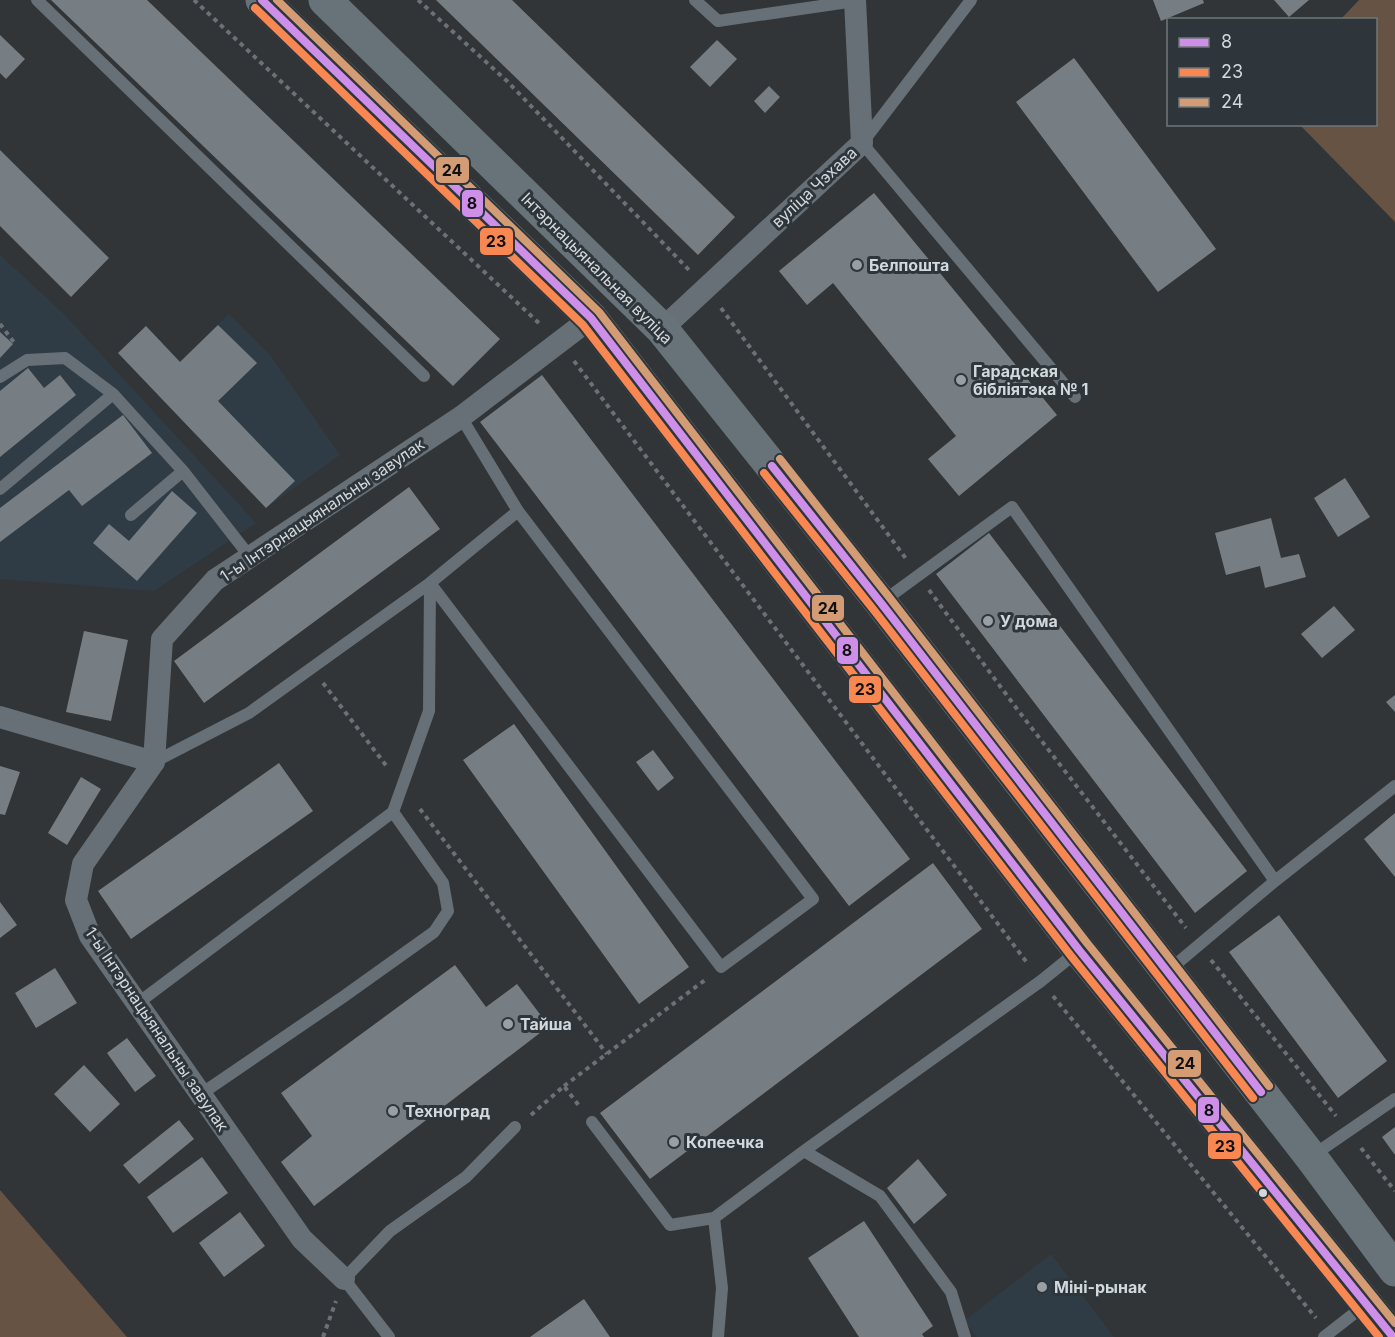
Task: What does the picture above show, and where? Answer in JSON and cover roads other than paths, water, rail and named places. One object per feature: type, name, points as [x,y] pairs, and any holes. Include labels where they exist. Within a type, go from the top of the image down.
[{"type":"main road","points":[[262,0],[591,318],[1079,950],[1392,1337]]},
{"type":"main road","name":"Інтэрнацыянальная вуліца","points":[[324,0],[662,329],[881,603],[1311,1157],[1395,1270]]},
{"type":"main road","points":[[624,361],[662,329]]},
{"type":"main road","points":[[1366,1304],[1395,1279]]},
{"type":"street","name":"вуліца Чэхава","points":[[662,329],[862,143],[855,0]]},
{"type":"street","name":"1-ы Інтэрнацыянальны завулак","points":[[344,1279],[302,1239],[90,936],[76,900],[83,864],[154,762],[162,639],[215,580],[461,417],[591,318]]},
{"type":"street","points":[[0,717],[154,762]]},
{"type":"lane","points":[[37,0],[424,376]]},
{"type":"lane","points":[[694,0],[718,21],[855,0]]},
{"type":"lane","points":[[971,0],[862,143],[1075,397]]},
{"type":"lane","points":[[0,377],[27,360],[65,358],[113,394],[183,471],[250,557]]},
{"type":"lane","points":[[0,489],[113,394]]},
{"type":"lane","points":[[430,583],[721,967],[813,899],[518,511],[461,417]]},
{"type":"lane","points":[[131,515],[183,471]]},
{"type":"lane","points":[[881,603],[1012,507],[1275,881]]},
{"type":"lane","points":[[154,762],[249,713],[430,583],[518,511]]},
{"type":"lane","points":[[138,1003],[393,812],[429,711],[430,583]]},
{"type":"lane","points":[[1167,971],[1275,881],[1395,786]]},
{"type":"lane","points":[[201,1094],[343,998],[435,932],[448,911],[443,883],[393,812]]},
{"type":"lane","points":[[592,1122],[670,1225],[714,1218],[1041,981],[1079,950]]},
{"type":"lane","points":[[1311,1157],[1395,1099]]},
{"type":"lane","points":[[389,1337],[344,1279],[390,1231],[466,1177],[516,1127]]},
{"type":"lane","points":[[804,1151],[880,1196],[951,1292],[965,1337]]},
{"type":"lane","points":[[714,1218],[722,1288],[718,1337]]},
{"type":"lane","points":[[1326,1335],[1366,1304]]},
{"type":"place","name":"Белпошта","points":[[857,265]]},
{"type":"place","name":"Гарадская бібліятэка № 1","points":[[961,380]]},
{"type":"place","name":"У дома","points":[[988,621]]},
{"type":"place","name":"Тайша","points":[[508,1024]]},
{"type":"place","name":"Техноград","points":[[393,1111]]},
{"type":"place","name":"Копеечка","points":[[674,1142]]},
{"type":"place","name":"Міні-рынак","points":[[1042,1287]]}]
